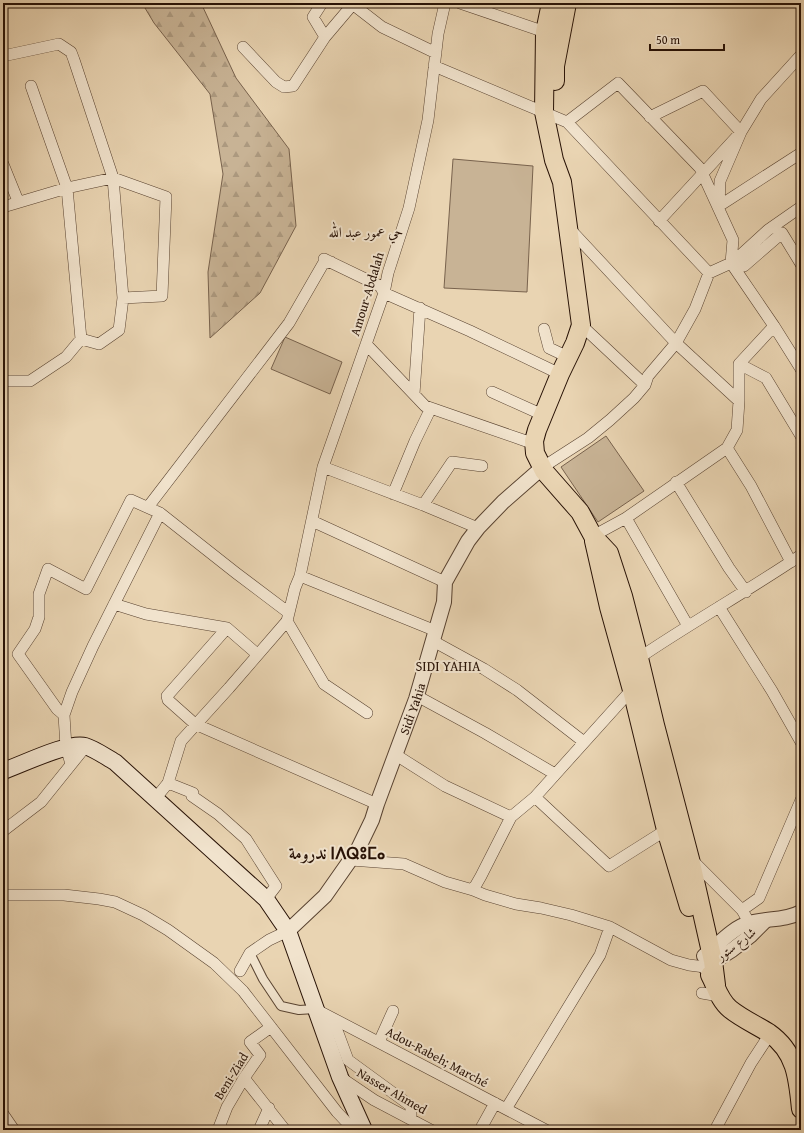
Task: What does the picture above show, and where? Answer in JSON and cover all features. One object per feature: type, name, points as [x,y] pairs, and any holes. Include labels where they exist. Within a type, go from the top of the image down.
[{"type":"main road","points":[[551,3],[545,32],[555,117]]},
{"type":"main road","points":[[567,3],[555,66],[555,117],[550,137],[554,160],[562,182],[581,325],[575,343],[543,415],[534,442],[535,453],[544,471],[580,512],[593,536],[609,553],[623,596],[690,859],[708,959],[712,992],[729,1008],[770,1034],[782,1044],[790,1054],[800,1082],[801,1109]]},
{"type":"main road","points":[[593,536],[609,607],[632,690],[666,830],[708,959]]},
{"type":"main road","points":[[3,771],[66,747],[78,745],[86,746],[115,762],[266,899],[288,931],[340,1077],[364,1130]]},
{"type":"street","points":[[322,3],[313,17],[325,37]]},
{"type":"street","name":"Amour-Abdalah","points":[[288,617],[295,588],[300,576],[323,467],[384,293],[388,273],[409,208],[428,120],[438,34],[445,3]]},
{"type":"street","points":[[460,3],[545,32]]},
{"type":"street","points":[[243,47],[276,82],[284,87],[294,86],[325,37],[352,4],[382,27],[436,53]]},
{"type":"street","points":[[3,56],[59,44],[71,52],[113,178],[123,298],[119,330],[99,344],[81,339]]},
{"type":"street","points":[[719,206],[720,181],[741,132],[761,99],[801,55]]},
{"type":"street","points":[[434,66],[555,117],[709,273]]},
{"type":"street","points":[[555,117],[618,84],[700,168],[734,240],[735,260],[801,369]]},
{"type":"street","points":[[3,381],[30,381],[66,357],[81,339],[67,188],[31,86]]},
{"type":"street","points":[[650,117],[703,91],[741,132]]},
{"type":"street","points":[[659,221],[741,132]]},
{"type":"street","points":[[719,206],[801,152]]},
{"type":"street","points":[[3,164],[18,201]]},
{"type":"street","points":[[3,207],[18,201],[67,188],[113,178],[166,197],[162,296],[123,298]]},
{"type":"street","points":[[542,467],[588,438],[614,416],[645,385],[648,376],[676,343],[695,309],[709,273],[735,260],[768,230],[801,207]]},
{"type":"street","points":[[568,226],[676,343],[739,401]]},
{"type":"street","points":[[735,260],[744,266],[782,233],[801,264]]},
{"type":"street","points":[[148,507],[289,323],[326,260],[380,286],[384,293],[470,331],[560,374]]},
{"type":"street","points":[[414,394],[420,308]]},
{"type":"street","points":[[581,325],[645,385]]},
{"type":"street","points":[[593,536],[626,518],[727,448],[737,430],[739,364],[774,326]]},
{"type":"street","points":[[544,329],[549,348],[568,357]]},
{"type":"street","points":[[366,344],[425,406],[526,441],[534,442]]},
{"type":"street","points":[[739,364],[766,378],[801,436]]},
{"type":"street","points":[[492,392],[543,415]]},
{"type":"street","points":[[393,494],[415,441],[431,408]]},
{"type":"street","points":[[727,448],[750,486],[790,562]]},
{"type":"street","points":[[423,505],[452,462],[482,466]]},
{"type":"street","points":[[323,467],[423,505],[478,528]]},
{"type":"street","name":"Sidi Yahia","points":[[288,931],[325,896],[358,849],[372,820],[417,696],[444,602],[445,582],[468,541],[478,528],[503,502],[542,467]]},
{"type":"street","points":[[676,482],[746,592]]},
{"type":"street","points":[[64,714],[57,709],[18,654],[35,629],[39,616],[39,594],[48,568],[86,589],[131,500],[160,513],[236,573],[288,617],[324,684],[367,713]]},
{"type":"street","points":[[71,764],[66,747],[64,714],[72,692],[114,604],[160,513]]},
{"type":"street","points":[[626,518],[688,626]]},
{"type":"street","points":[[312,521],[445,582]]},
{"type":"street","points":[[473,890],[511,817],[535,797],[632,690],[641,666],[688,626],[746,592],[801,555]]},
{"type":"street","points":[[300,576],[434,636],[517,690],[584,742]]},
{"type":"street","points":[[114,604],[146,614],[227,628],[257,654]]},
{"type":"street","points":[[719,607],[772,691],[801,742]]},
{"type":"street","points":[[155,799],[168,783],[180,741],[229,688],[288,617]]},
{"type":"street","points":[[227,628],[167,696],[168,700],[195,724],[377,804]]},
{"type":"street","points":[[417,696],[485,733],[555,774]]},
{"type":"street","points":[[3,831],[41,802],[86,746]]},
{"type":"street","points":[[396,755],[445,786],[511,817]]},
{"type":"street","points":[[168,783],[193,793],[192,796],[218,814],[246,839],[276,886],[266,899]]},
{"type":"street","points":[[535,797],[609,866],[666,830]]},
{"type":"street","points":[[742,910],[759,898],[800,807]]},
{"type":"street","points":[[690,859],[742,910],[749,923]]},
{"type":"street","points":[[351,860],[404,864],[445,882],[485,895],[516,904],[541,908],[610,926],[670,960],[689,965],[708,959]]},
{"type":"street","points":[[3,895],[64,896],[115,902],[143,915],[192,947],[214,963],[243,991],[337,1112],[354,1130]]},
{"type":"street","name":"شارع ستور","points":[[708,959],[736,930],[749,923],[801,913]]},
{"type":"street","name":"شارع ستور","points":[[708,959],[732,950],[750,936],[765,921]]},
{"type":"street","points":[[506,1109],[600,955],[610,926]]},
{"type":"street","points":[[240,971],[250,953],[269,940],[288,931]]},
{"type":"street","points":[[250,953],[263,979],[281,1006],[299,1010],[315,1009],[338,1033],[348,1060],[410,1106],[411,1119]]},
{"type":"street","name":"Adou-Rabeh; Marché","points":[[315,1009],[495,1103],[530,1126],[546,1130]]},
{"type":"street","points":[[379,1042],[393,1011]]},
{"type":"street","name":"Beni-Ziad","points":[[218,1130],[227,1106],[260,1055],[250,1042],[271,1027]]},
{"type":"street","points":[[715,1130],[751,1062],[770,1034]]},
{"type":"street","name":"Nasser Ahmed","points":[[340,1077],[374,1100],[431,1130]]},
{"type":"street","points":[[244,1078],[285,1130]]},
{"type":"street","points":[[480,1130],[495,1103]]},
{"type":"street","points":[[259,1130],[268,1108]]},
{"type":"street","points":[[3,1114],[14,1130]]},
{"type":"green space","points":[[142,3],[201,3],[236,78],[289,149],[296,226],[260,293],[210,338],[208,272],[223,174],[210,94],[154,23]]},
{"type":"green space","points":[[453,159],[533,166],[527,292],[444,288]]},
{"type":"green space","points":[[285,337],[342,362],[330,394],[271,369]]},
{"type":"green space","points":[[606,436],[644,491],[598,522],[561,467]]},
{"type":"district","name":"حي عمور عبد الله","points":[[366,232]]},
{"type":"district","name":"SIDI YAHIA","points":[[448,666]]},
{"type":"district","name":"ندرومة ⵏⴷⵕⵓⵎⴰ","points":[[337,852]]}]
